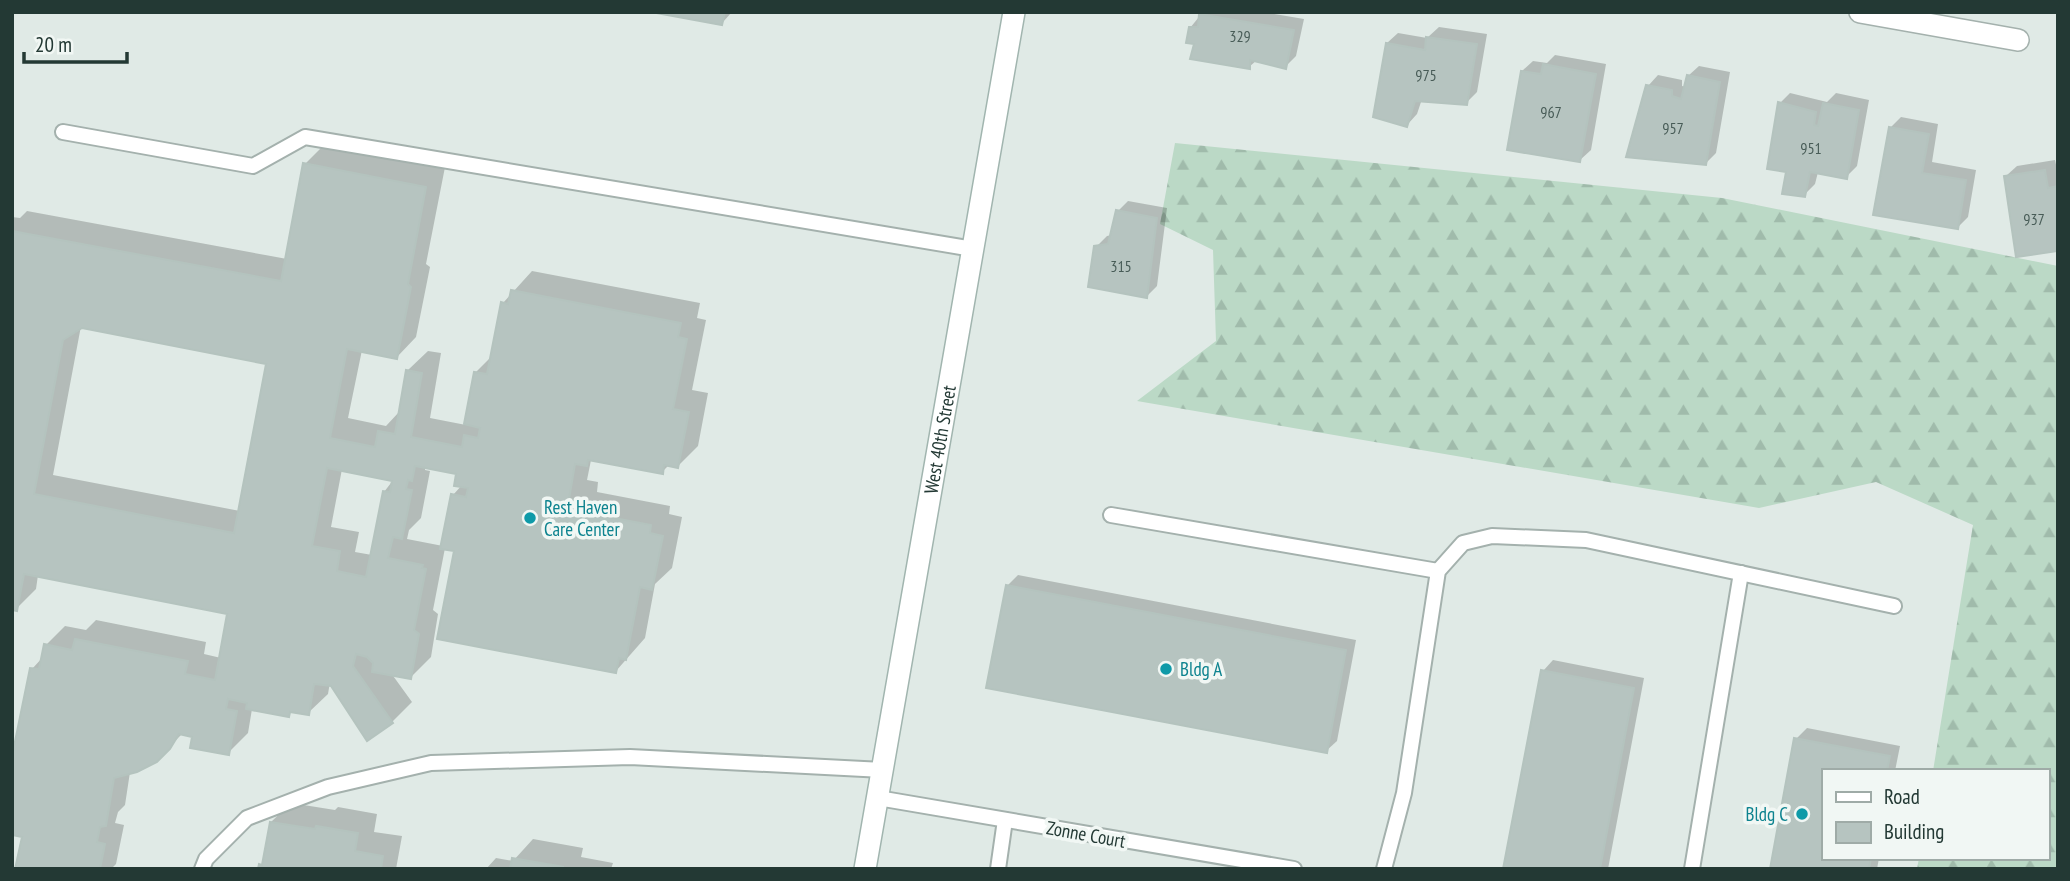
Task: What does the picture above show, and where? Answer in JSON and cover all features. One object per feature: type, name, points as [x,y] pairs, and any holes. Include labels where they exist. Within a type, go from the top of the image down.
[{"type":"street","name":"West 40th Street","points":[[865,869],[1014,12]]},
{"type":"street","points":[[1860,12],[2018,40]]},
{"type":"lane","points":[[63,132],[253,166],[305,137],[973,249]]},
{"type":"lane","points":[[1111,515],[1438,571]]},
{"type":"lane","points":[[1384,869],[1404,793],[1438,571],[1464,544],[1492,536],[1586,540],[1894,606]]},
{"type":"lane","points":[[1692,869],[1741,573]]},
{"type":"lane","points":[[202,869],[206,859],[247,818],[328,787],[431,763],[630,757],[883,770]]},
{"type":"lane","name":"Zonne Court","points":[[878,798],[1294,869]]},
{"type":"lane","points":[[998,869],[1005,820]]},
{"type":"green space","points":[[1175,143],[1722,198],[2058,266],[2058,869],[1917,869],[1919,860],[2049,860],[2049,769],[1933,769],[1973,525],[1876,482],[1759,508],[1137,401],[1216,341],[1213,250],[1160,224]]},
{"type":"building","points":[[651,12],[725,12],[722,25]]},
{"type":"building","points":[[1199,14],[1294,30],[1286,69],[1250,60],[1250,69],[1190,59],[1194,44],[1186,43],[1189,27],[1198,27]]},
{"type":"building","points":[[1426,37],[1477,44],[1467,105],[1415,101],[1407,127],[1373,117],[1386,43],[1425,50]]},
{"type":"building","points":[[1543,64],[1596,74],[1580,162],[1507,150],[1521,71],[1541,74]]},
{"type":"building","points":[[1687,75],[1720,82],[1706,165],[1626,157],[1646,85],[1672,90],[1672,96],[1681,99]]},
{"type":"building","points":[[1778,102],[1816,112],[1814,125],[1818,126],[1823,103],[1859,110],[1847,179],[1810,172],[1805,197],[1782,194],[1786,172],[1767,169]]},
{"type":"building","points":[[1889,127],[1929,134],[1922,173],[1966,180],[1958,229],[1873,215]]},
{"type":"building","name":"Rest Haven Care Center","points":[[303,163],[426,187],[397,359],[347,349],[330,438],[375,447],[378,431],[395,434],[406,370],[422,373],[411,437],[462,447],[464,435],[478,438],[480,428],[464,424],[474,372],[487,374],[501,302],[508,304],[511,290],[681,323],[678,337],[687,339],[673,409],[689,412],[678,468],[664,465],[663,474],[588,460],[587,466],[575,464],[569,499],[580,501],[578,511],[651,525],[650,533],[663,536],[652,590],[640,587],[626,660],[619,658],[616,673],[437,639],[454,551],[440,549],[451,494],[466,497],[468,488],[454,486],[456,474],[415,466],[412,481],[408,480],[406,489],[412,490],[402,539],[393,537],[388,558],[423,565],[422,568],[426,569],[414,630],[419,634],[411,679],[372,672],[373,663],[367,657],[356,654],[353,666],[393,723],[367,741],[331,686],[314,684],[309,715],[290,712],[289,717],[246,709],[247,703],[228,699],[226,709],[237,711],[229,755],[190,748],[192,737],[179,734],[170,749],[157,762],[137,772],[114,778],[106,826],[100,827],[97,842],[105,844],[100,869],[15,869],[22,837],[12,835],[12,756],[30,668],[39,669],[44,644],[72,650],[75,639],[188,661],[185,674],[215,680],[227,614],[24,574],[17,611],[12,610],[12,231],[281,281]],"holes":[[[82,328],[266,364],[234,533],[34,494],[63,340]],[[327,468],[392,481],[390,492],[383,491],[366,577],[337,571],[340,551],[312,546]]]},
{"type":"building","points":[[2045,170],[2048,188],[2058,186],[2058,251],[2016,257],[2004,176]]},
{"type":"building","points":[[1116,210],[1157,218],[1147,298],[1088,287],[1094,246],[1108,244]]},
{"type":"building","name":"Bldg A","points":[[1006,585],[1346,650],[1327,753],[986,688]]},
{"type":"building","points":[[1541,670],[1634,688],[1600,869],[1503,869]]},
{"type":"building","name":"Bldg C","points":[[1794,738],[1890,756],[1887,769],[1822,769],[1822,860],[1871,860],[1869,869],[1770,869]]},
{"type":"building","points":[[270,822],[358,833],[355,851],[383,856],[381,869],[258,869],[259,864],[262,865]]},
{"type":"building","points":[[512,858],[564,867],[510,869]]},
{"type":"place","name":"Rest Haven Care Center","points":[[530,518]]},
{"type":"place","name":"Bldg A","points":[[1166,669]]},
{"type":"place","name":"Bldg C","points":[[1802,814]]}]
